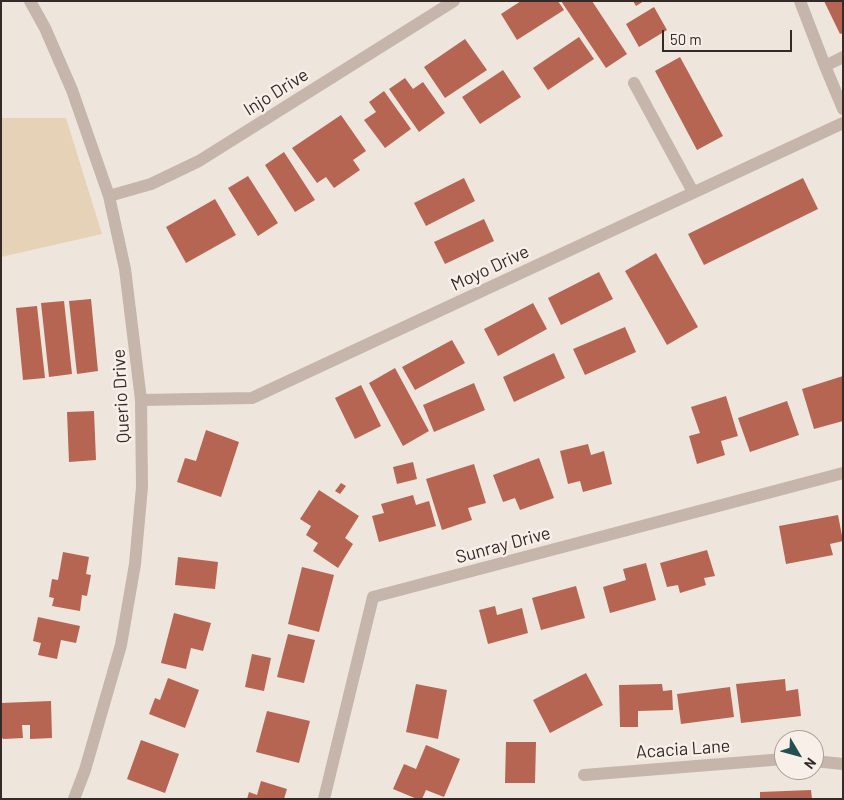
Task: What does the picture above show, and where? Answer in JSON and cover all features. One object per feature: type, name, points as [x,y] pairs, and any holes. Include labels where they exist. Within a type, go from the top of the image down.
[{"type":"street","name":"Querio Drive","points":[[30,1],[45,28],[72,90],[109,196],[125,269],[141,400],[142,487],[136,564],[121,645],[85,770],[74,799]]},
{"type":"street","name":"Injo Drive","points":[[109,196],[152,184],[199,161],[454,1]]},
{"type":"street","points":[[800,1],[843,109]]},
{"type":"street","points":[[825,66],[843,57]]},
{"type":"street","points":[[634,84],[693,192]]},
{"type":"street","name":"Moyo Drive","points":[[141,400],[252,398],[843,123]]},
{"type":"street","name":"Sunray Drive","points":[[324,799],[373,597],[843,473]]},
{"type":"street","name":"Acacia Lane","points":[[584,775],[774,760]]},
{"type":"street","points":[[824,762],[843,764]]},
{"type":"sand","points":[[1,118],[66,118],[102,234],[1,257]]},
{"type":"building","points":[[521,1],[558,1],[564,10],[517,40],[501,14]]},
{"type":"building","points":[[561,1],[592,1],[627,54],[606,68]]},
{"type":"building","points":[[633,1],[644,1],[636,6]]},
{"type":"building","points":[[824,1],[843,1],[843,33],[840,34]]},
{"type":"building","points":[[654,7],[667,30],[639,47],[626,24]]},
{"type":"building","points":[[579,37],[594,59],[548,90],[533,68]]},
{"type":"building","points":[[465,39],[487,70],[445,98],[424,67]]},
{"type":"building","points":[[680,57],[723,136],[697,150],[655,71]]},
{"type":"building","points":[[503,70],[521,97],[480,124],[462,97]]},
{"type":"building","points":[[405,78],[413,89],[423,82],[445,113],[419,132],[389,89]]},
{"type":"building","points":[[384,91],[411,129],[385,148],[364,120],[376,112],[369,102]]},
{"type":"building","points":[[341,115],[366,151],[353,160],[360,170],[334,188],[326,177],[317,183],[292,148]]},
{"type":"building","points":[[284,152],[315,200],[295,212],[265,165]]},
{"type":"building","points":[[248,176],[278,223],[258,236],[228,188]]},
{"type":"building","points":[[464,178],[475,201],[426,226],[414,203]]},
{"type":"building","points":[[803,178],[818,209],[704,265],[688,234]]},
{"type":"building","points":[[215,199],[236,235],[186,263],[166,227]]},
{"type":"building","points":[[484,219],[494,241],[445,264],[434,242]]},
{"type":"building","points":[[656,253],[698,327],[667,345],[625,271]]},
{"type":"building","points":[[599,272],[613,299],[561,325],[548,298]]},
{"type":"building","points":[[91,299],[98,371],[77,374],[69,301]]},
{"type":"building","points":[[64,301],[72,374],[49,377],[41,303]]},
{"type":"building","points":[[533,303],[547,329],[498,356],[484,329]]},
{"type":"building","points":[[37,306],[45,378],[23,380],[16,308]]},
{"type":"building","points":[[625,327],[636,352],[585,375],[573,349]]},
{"type":"building","points":[[452,340],[465,363],[415,390],[402,367]]},
{"type":"building","points":[[554,353],[565,378],[514,402],[503,377]]},
{"type":"building","points":[[395,368],[429,431],[403,446],[369,383]]},
{"type":"building","points":[[843,376],[843,421],[814,429],[802,389]]},
{"type":"building","points":[[474,383],[485,410],[434,432],[423,405]]},
{"type":"building","points":[[361,385],[381,426],[355,439],[335,398]]},
{"type":"building","points":[[726,396],[738,436],[721,441],[725,455],[697,464],[689,436],[700,433],[691,407]]},
{"type":"building","points":[[787,401],[799,435],[750,452],[738,418]]},
{"type":"building","points":[[94,411],[96,460],[69,462],[67,412]]},
{"type":"building","points":[[206,430],[239,442],[221,497],[177,482],[185,458],[196,461]]},
{"type":"building","points":[[588,444],[591,455],[604,451],[612,484],[583,492],[580,481],[568,484],[560,451]]},
{"type":"building","points":[[539,458],[554,498],[520,510],[515,498],[503,502],[493,475]]},
{"type":"building","points":[[413,462],[417,479],[397,484],[393,467]]},
{"type":"building","points":[[474,464],[486,503],[468,508],[472,520],[442,530],[426,479]]},
{"type":"building","points":[[341,483],[346,486],[340,494],[335,491]]},
{"type":"building","points":[[319,490],[359,516],[345,538],[353,544],[338,568],[313,551],[318,543],[306,535],[311,526],[300,519]]},
{"type":"building","points":[[413,495],[416,505],[429,501],[436,526],[379,542],[372,516],[384,513],[381,504]]},
{"type":"building","points":[[838,515],[843,541],[830,544],[833,555],[786,564],[779,526]]},
{"type":"building","points":[[707,550],[715,576],[704,578],[706,585],[680,593],[678,585],[667,587],[660,563]]},
{"type":"building","points":[[63,552],[89,557],[86,574],[91,575],[87,596],[82,595],[80,611],[52,606],[54,598],[49,597],[52,579],[58,580]]},
{"type":"building","points":[[178,557],[218,562],[215,589],[175,585]]},
{"type":"building","points":[[646,563],[656,600],[610,613],[603,587],[626,580],[623,569]]},
{"type":"building","points":[[302,567],[334,575],[319,632],[288,624]]},
{"type":"building","points":[[576,586],[585,618],[541,630],[532,598]]},
{"type":"building","points":[[495,606],[497,615],[522,608],[528,633],[488,644],[479,610]]},
{"type":"building","points":[[174,613],[211,623],[203,651],[191,648],[186,669],[161,663]]},
{"type":"building","points":[[38,617],[80,626],[76,643],[61,640],[57,659],[38,655],[41,643],[33,641]]},
{"type":"building","points":[[288,634],[315,640],[304,683],[277,677]]},
{"type":"building","points":[[252,654],[271,658],[264,691],[245,687]]},
{"type":"building","points":[[586,673],[603,705],[550,733],[533,700]]},
{"type":"building","points":[[168,678],[199,690],[185,728],[149,714],[155,698],[160,700]]},
{"type":"building","points":[[785,679],[786,691],[798,689],[801,716],[741,723],[736,684]]},
{"type":"building","points":[[416,684],[447,690],[438,739],[406,732]]},
{"type":"building","points":[[662,684],[663,691],[672,690],[673,710],[638,711],[638,727],[620,727],[619,685]]},
{"type":"building","points":[[730,687],[734,717],[681,724],[677,694]]},
{"type":"building","points":[[51,701],[52,738],[30,739],[30,725],[22,725],[23,738],[3,739],[1,736],[1,703]]},
{"type":"building","points":[[267,711],[310,721],[299,763],[256,752]]},
{"type":"building","points":[[141,740],[179,754],[165,793],[127,779]]},
{"type":"building","points":[[506,742],[536,742],[535,783],[505,783]]},
{"type":"building","points":[[426,745],[460,759],[444,797],[426,790],[422,799],[417,799],[393,789],[404,764],[416,769]]},
{"type":"building","points":[[261,781],[287,789],[284,799],[247,799],[249,792],[257,795]]},
{"type":"building","points":[[811,790],[812,799],[760,799],[760,792]]}]
